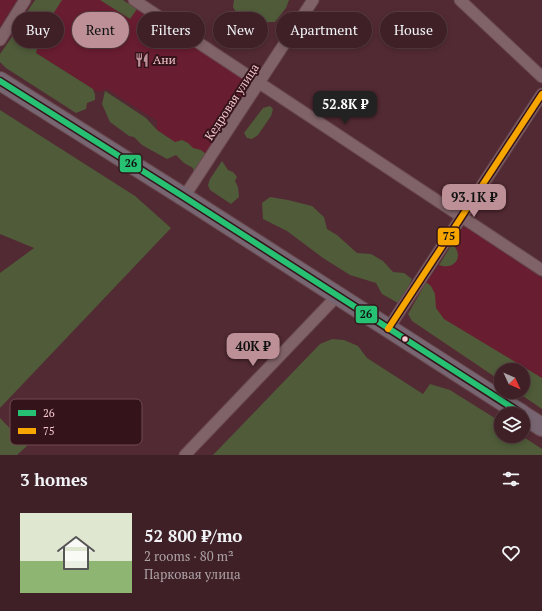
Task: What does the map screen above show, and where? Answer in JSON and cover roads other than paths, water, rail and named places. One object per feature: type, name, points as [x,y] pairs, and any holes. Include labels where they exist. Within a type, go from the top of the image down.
[{"type":"main road","points":[[0,81],[338,295],[388,329],[511,407]]},
{"type":"main road","points":[[530,419],[542,427]]},
{"type":"street","points":[[0,40],[25,0]]},
{"type":"street","points":[[134,0],[542,270]]},
{"type":"street","name":"Кедровая улица","points":[[184,197],[313,0]]},
{"type":"street","points":[[460,0],[542,77]]},
{"type":"street","points":[[388,329],[542,94]]},
{"type":"street","points":[[185,455],[338,295]]},
{"type":"place","name":"Ани","points":[[142,60]]}]
